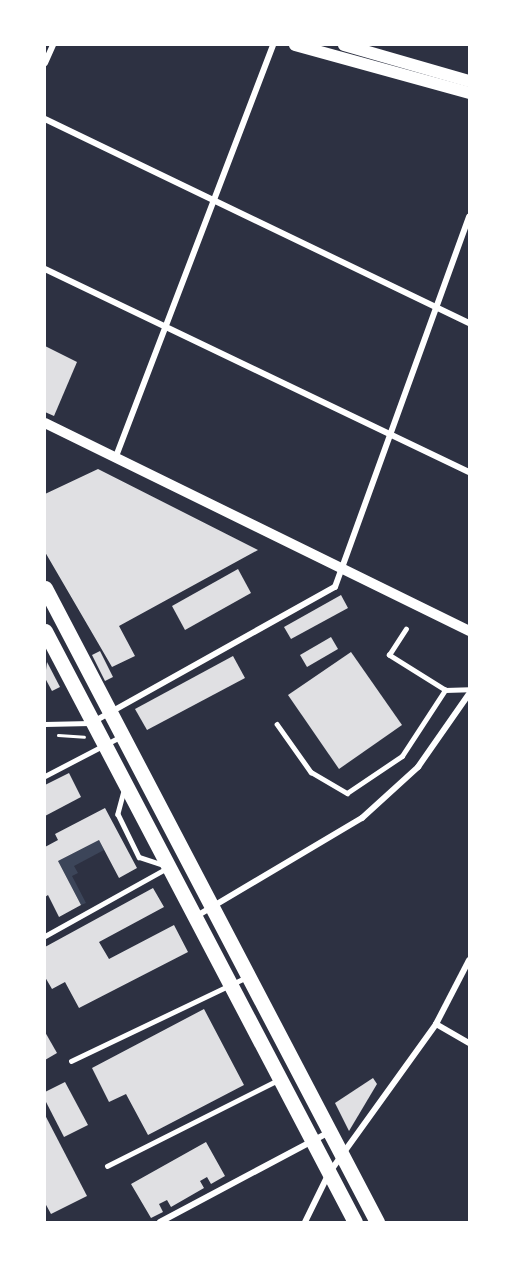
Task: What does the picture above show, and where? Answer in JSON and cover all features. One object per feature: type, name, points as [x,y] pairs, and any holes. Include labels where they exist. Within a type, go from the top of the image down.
[{"type":"main road","points":[[296,45],[469,93]]},
{"type":"main road","points":[[344,45],[469,81]]},
{"type":"main road","points":[[45,588],[376,1222]]},
{"type":"main road","points":[[45,632],[355,1222]]},
{"type":"street","points":[[45,63],[53,45]]},
{"type":"street","points":[[114,459],[273,45]]},
{"type":"street","points":[[45,119],[469,323]]},
{"type":"street","points":[[93,723],[335,586],[469,216]]},
{"type":"street","points":[[45,268],[469,472]]},
{"type":"street","points":[[45,423],[114,459],[469,631]]},
{"type":"street","points":[[195,917],[362,818],[418,767],[469,694]]},
{"type":"street","points":[[305,1222],[329,1173],[436,1024],[469,960]]},
{"type":"street","points":[[436,1024],[469,1043]]},
{"type":"street","points":[[160,1222],[330,1132]]},
{"type":"lane","points":[[405,629],[389,655],[445,690],[469,689]]},
{"type":"lane","points":[[277,724],[311,772],[347,793],[402,756],[445,690]]},
{"type":"lane","points":[[45,724],[75,726],[93,723]]},
{"type":"lane","points":[[45,776],[103,742],[123,736]]},
{"type":"lane","points":[[126,786],[118,814],[139,857],[169,867]]},
{"type":"lane","points":[[45,936],[169,867]]},
{"type":"lane","points":[[71,1061],[248,976]]},
{"type":"lane","points":[[107,1166],[280,1079]]},
{"type":"path","points":[[49,734],[103,742]]},
{"type":"shaded area","points":[[99,840],[104,850],[74,866],[78,873],[72,876],[86,903],[81,905],[58,861]]},
{"type":"building","points":[[45,346],[77,362],[54,416],[45,412]]},
{"type":"building","points":[[98,469],[258,550],[119,626],[135,656],[112,667],[45,552],[45,494]]},
{"type":"building","points":[[238,569],[251,593],[185,630],[172,606]]},
{"type":"building","points":[[341,595],[348,608],[291,639],[284,627]]},
{"type":"building","points":[[331,637],[338,649],[307,667],[300,655]]},
{"type":"building","points":[[100,651],[113,677],[105,681],[92,655]]},
{"type":"building","points":[[351,652],[402,725],[339,769],[288,695]]},
{"type":"building","points":[[233,656],[245,678],[147,730],[135,709]]},
{"type":"building","points":[[47,662],[60,687],[52,691],[45,678]]},
{"type":"building","points":[[69,773],[81,797],[45,816],[45,785]]},
{"type":"building","points":[[105,808],[137,868],[119,878],[99,840],[58,861],[81,905],[59,917],[48,895],[45,897],[45,847],[58,840],[55,834]]},
{"type":"building","points":[[153,888],[164,907],[99,942],[109,959],[174,925],[188,952],[79,1008],[65,982],[52,989],[45,977],[45,947]]},
{"type":"building","points":[[204,1009],[244,1085],[148,1135],[126,1094],[109,1102],[92,1068]]},
{"type":"building","points":[[45,1032],[57,1053],[45,1060]]},
{"type":"building","points":[[373,1078],[377,1084],[349,1131],[335,1103]]},
{"type":"building","points":[[65,1082],[88,1125],[64,1137],[45,1100],[45,1092]]},
{"type":"building","points":[[45,1115],[87,1196],[51,1214],[45,1203]]},
{"type":"building","points":[[206,1142],[225,1176],[211,1184],[207,1177],[200,1181],[204,1188],[171,1207],[167,1200],[159,1204],[163,1212],[151,1218],[131,1184]]}]
